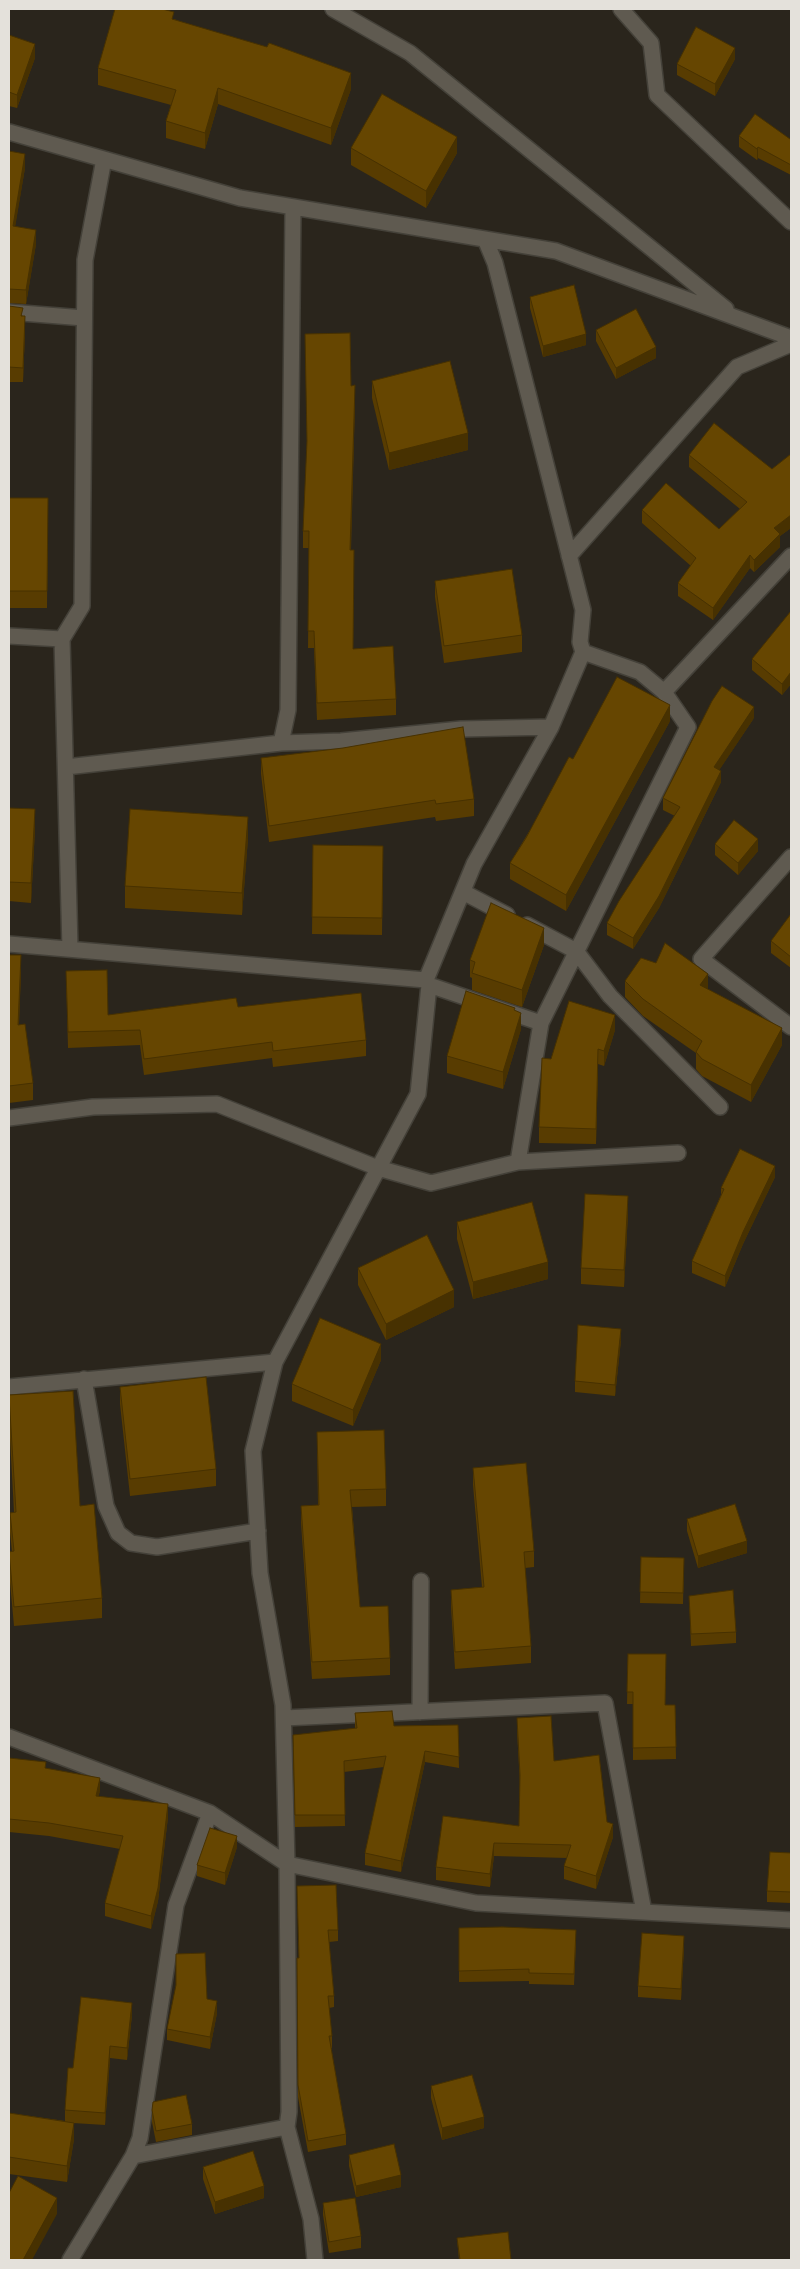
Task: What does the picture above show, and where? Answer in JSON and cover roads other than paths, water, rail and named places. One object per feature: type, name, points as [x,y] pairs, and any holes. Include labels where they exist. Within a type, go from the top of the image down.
[{"type":"street","points":[[333,9],[410,53],[736,318]]},
{"type":"street","points":[[621,9],[651,43],[657,95],[791,222]]},
{"type":"street","points":[[9,132],[240,198],[556,251],[791,338]]},
{"type":"street","points":[[70,949],[62,639],[82,606],[85,260],[104,159]]},
{"type":"street","points":[[281,743],[288,710],[293,207]]},
{"type":"street","points":[[315,2260],[311,2219],[287,2127],[289,2102],[284,1718],[260,1573],[253,1451],[276,1362],[418,1094],[428,982],[474,864],[550,726],[583,652],[580,642],[583,610],[495,263],[485,239]]},
{"type":"street","points":[[9,312],[84,318]]},
{"type":"street","points":[[569,556],[737,367],[791,344]]},
{"type":"street","points":[[664,692],[791,556]]},
{"type":"street","points":[[9,636],[62,639]]},
{"type":"street","points":[[518,1162],[541,1023],[688,727],[664,692],[640,672],[583,652]]},
{"type":"street","points":[[66,767],[281,743],[342,740],[461,729],[550,726]]},
{"type":"street","points":[[791,857],[701,959],[791,1027]]},
{"type":"street","points":[[463,892],[576,951],[610,996],[720,1107]]},
{"type":"street","points":[[9,944],[428,982],[541,1023]]},
{"type":"street","points":[[9,1118],[93,1107],[217,1104],[378,1168],[432,1183],[518,1162],[678,1153]]},
{"type":"street","points":[[9,1387],[276,1362]]},
{"type":"street","points":[[84,1379],[106,1506],[118,1534],[131,1543],[157,1547],[258,1532]]},
{"type":"street","points":[[420,1712],[421,1581]]},
{"type":"street","points":[[284,1718],[605,1703],[644,1912]]},
{"type":"street","points":[[9,1737],[210,1813],[287,1864],[476,1903],[791,1920]]},
{"type":"street","points":[[70,2260],[133,2156],[140,2138],[176,1905],[210,1813]]},
{"type":"street","points":[[133,2156],[287,2127]]}]
